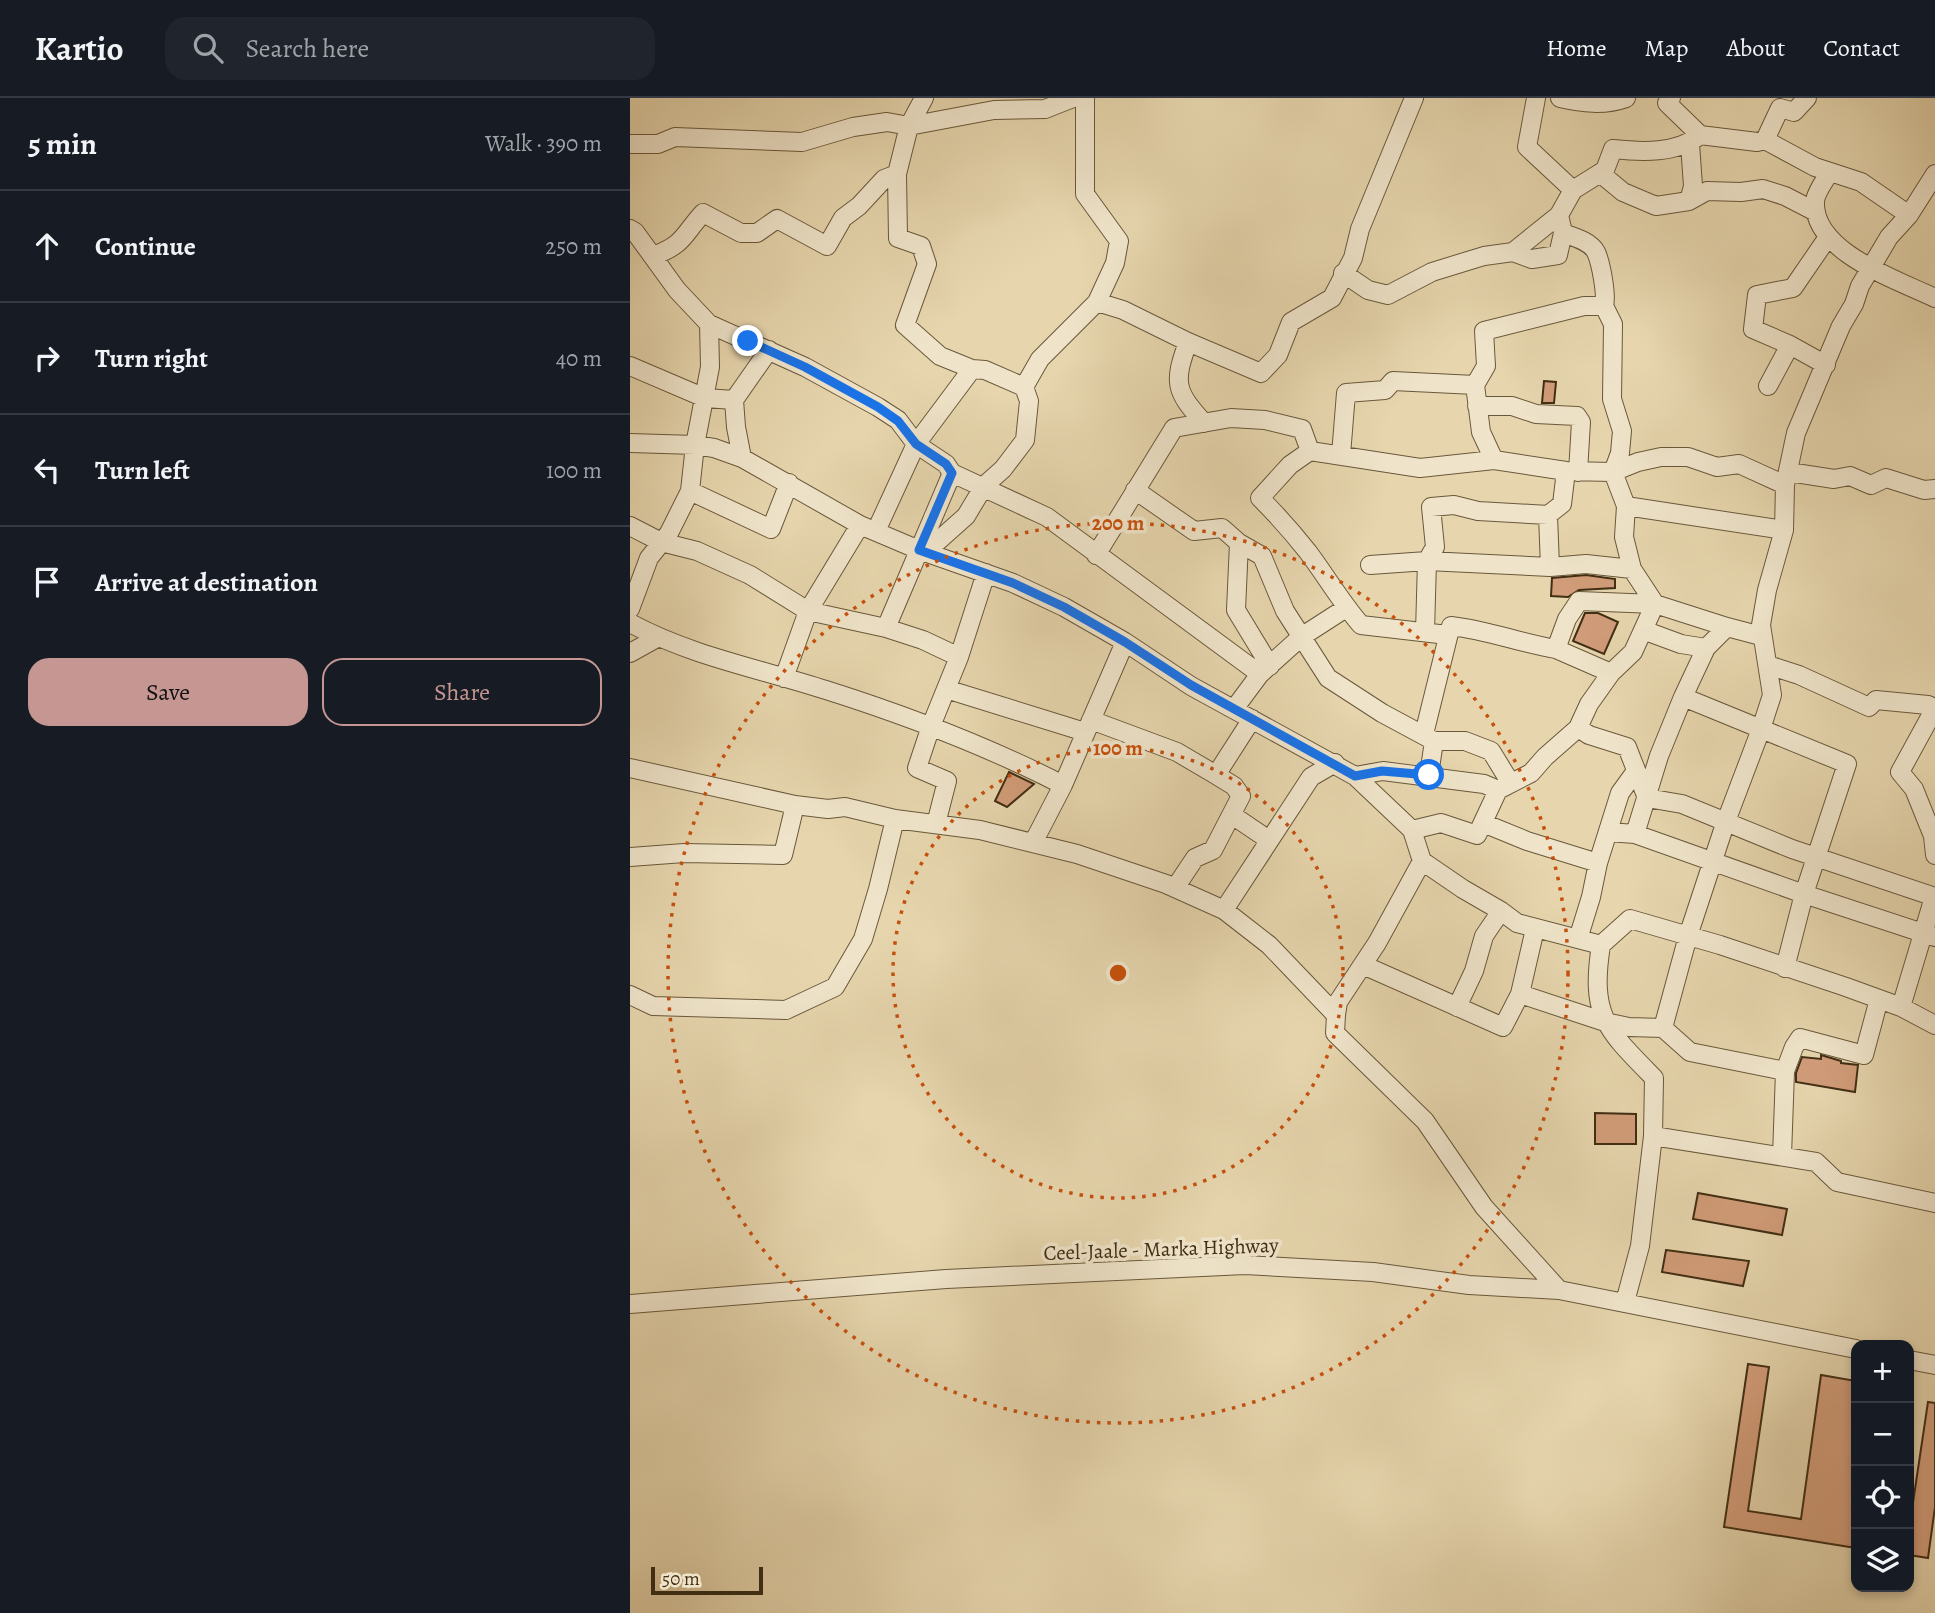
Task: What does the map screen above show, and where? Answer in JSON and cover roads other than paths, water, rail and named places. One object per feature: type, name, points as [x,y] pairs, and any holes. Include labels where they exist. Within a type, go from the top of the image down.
[{"type":"street","points":[[919,550],[938,541],[966,516],[984,486],[1003,469],[1025,440],[1030,401],[1024,387],[985,370],[972,369],[940,356],[905,325],[927,264],[921,246],[898,238],[897,174],[909,126],[924,98]]},
{"type":"street","points":[[630,144],[659,144],[675,137],[802,142],[853,127],[887,122],[909,126],[994,110],[1045,110],[1073,98]]},
{"type":"street","points":[[1024,387],[1040,359],[1097,302],[1115,263],[1119,241],[1085,194],[1085,98]]},
{"type":"street","points":[[1097,302],[1123,310],[1188,342],[1261,373],[1278,355],[1291,322],[1332,299],[1353,258],[1360,229],[1414,98]]},
{"type":"street","points":[[1536,98],[1527,147],[1573,190]]},
{"type":"street","points":[[1560,98],[1582,103],[1615,102],[1626,98]]},
{"type":"street","points":[[1671,98],[1667,103],[1695,140],[1693,186],[1689,201]]},
{"type":"street","points":[[1765,140],[1773,103],[1794,112],[1807,98]]},
{"type":"street","points":[[1513,252],[1559,215],[1573,190],[1605,170],[1613,149],[1629,151],[1676,148],[1695,140],[1765,140],[1815,167],[1861,182],[1909,215]]},
{"type":"street","points":[[1830,172],[1815,198],[1816,212],[1828,237],[1871,267],[1935,298]]},
{"type":"street","points":[[1600,173],[1623,192],[1656,206],[1689,201],[1707,191],[1741,192],[1763,189],[1785,196],[1816,212]]},
{"type":"street","points":[[653,256],[673,249],[703,213],[741,233],[757,233],[777,219],[827,246],[843,218],[859,206],[884,179],[897,174]]},
{"type":"street","points":[[1663,1028],[1688,936],[1772,695],[1761,636],[1767,590],[1784,530],[1787,479],[1796,433],[1841,326],[1871,267],[1889,237],[1909,215],[1935,174]]},
{"type":"street","points":[[1343,274],[1368,290],[1388,295],[1432,272],[1484,256],[1513,252],[1532,259],[1558,255],[1563,233],[1559,215]]},
{"type":"street","points":[[630,229],[635,232],[677,290],[709,324],[769,350],[878,407],[898,421],[916,444],[946,464],[952,473],[1047,517],[1096,555],[1265,670]]},
{"type":"street","points":[[1563,233],[1581,240],[1595,251],[1606,298],[1604,306],[1613,324],[1612,399],[1622,431],[1620,453],[1613,472],[1626,506],[1624,537],[1632,569],[1655,604]]},
{"type":"street","points":[[1826,365],[1753,329],[1757,295],[1793,288],[1828,237]]},
{"type":"street","points":[[1494,460],[1481,432],[1475,385],[1486,366],[1484,331],[1584,306],[1604,306]]},
{"type":"street","points":[[630,609],[649,558],[668,533],[690,491],[695,445],[710,367],[709,324]]},
{"type":"street","points":[[1188,342],[1177,372],[1183,400],[1204,423]]},
{"type":"street","points":[[1768,386],[1790,345]]},
{"type":"street","points":[[742,458],[734,400],[769,350]]},
{"type":"street","points":[[630,366],[705,398],[734,400]]},
{"type":"street","points":[[784,678],[808,611],[868,528],[916,444],[972,369]]},
{"type":"street","points":[[1341,455],[1346,393],[1385,390],[1393,381],[1475,385]]},
{"type":"street","points":[[1425,632],[1427,561],[1435,547],[1431,507],[1454,505],[1478,511],[1548,515],[1562,504],[1572,471],[1581,422],[1577,416],[1536,414],[1512,406],[1477,406]]},
{"type":"street","points":[[1096,555],[1174,428],[1231,418],[1265,420],[1302,429],[1310,451]]},
{"type":"street","points":[[630,443],[695,445],[714,448],[742,458],[868,528],[919,550],[1013,583],[1064,607],[1125,642],[1191,685],[1355,776],[1412,830],[1422,860],[1517,923],[1601,945]]},
{"type":"street","points":[[1449,632],[1360,625],[1309,554],[1260,498],[1290,465],[1310,451],[1420,468],[1494,460],[1572,471],[1613,472],[1637,462],[1661,457],[1688,457],[1717,467],[1739,464],[1787,479],[1834,479],[1850,476],[1871,485],[1886,478],[1924,490],[1935,489]]},
{"type":"street","points":[[886,628],[952,473]]},
{"type":"street","points":[[690,491],[771,529],[789,483]]},
{"type":"street","points":[[1135,490],[1194,531],[1222,528],[1239,543],[1262,556],[1285,611],[1328,678],[1382,713],[1429,738],[1465,741],[1491,751],[1504,786],[1477,835],[1441,823],[1412,830]]},
{"type":"street","points":[[1626,506],[1784,530]]},
{"type":"street","points":[[1548,515],[1549,567]]},
{"type":"street","points":[[630,526],[661,542],[697,551],[750,575],[808,611],[886,628],[923,640],[959,657]]},
{"type":"street","points":[[1239,543],[1236,610],[1265,670]]},
{"type":"street","points":[[1370,565],[1427,561],[1549,567],[1586,564],[1632,569]]},
{"type":"street","points":[[936,824],[947,781],[917,768],[959,657],[986,573]]},
{"type":"street","points":[[1556,649],[1567,619],[1579,601],[1655,604],[1761,636]]},
{"type":"street","points":[[1355,776],[1382,771],[1504,786],[1531,773],[1578,728],[1589,704],[1611,673],[1633,652],[1655,604]]},
{"type":"street","points":[[1234,709],[1265,670],[1301,637],[1346,608]]},
{"type":"street","points":[[630,623],[657,638],[931,726],[1009,757],[1063,785]]},
{"type":"street","points":[[1429,775],[1429,738],[1451,626],[1476,629],[1556,649],[1611,673]]},
{"type":"street","points":[[1635,834],[1659,756],[1683,697],[1706,648],[1727,627]]},
{"type":"street","points":[[1643,630],[1681,644],[1706,648]]},
{"type":"street","points":[[630,653],[657,638]]},
{"type":"street","points":[[1032,843],[1063,785],[1125,642]]},
{"type":"street","points":[[1768,665],[1869,708],[1876,701],[1928,705],[1935,708],[1899,772],[1914,789],[1933,836],[1935,855]]},
{"type":"street","points":[[946,689],[1177,752],[1234,786],[1241,796],[1213,850],[1195,858],[1175,888]]},
{"type":"street","points":[[1683,697],[1847,764],[1804,894],[1785,968]]},
{"type":"street","points":[[1216,775],[1252,719]]},
{"type":"street","points":[[1578,728],[1589,735],[1627,747],[1647,798]]},
{"type":"street","points":[[1224,910],[1311,776],[1335,763]]},
{"type":"street","points":[[630,768],[795,805],[828,809],[845,807],[895,819],[980,830],[1077,854],[1175,888],[1224,910],[1269,945],[1336,1015]]},
{"type":"street","points":[[1578,939],[1620,793],[1636,771]]},
{"type":"street","points":[[1647,798],[1682,804],[1725,824],[1935,897],[1929,935],[1901,1007]]},
{"type":"street","points":[[630,857],[684,853],[783,855],[795,805]]},
{"type":"street","points":[[1232,815],[1269,840]]},
{"type":"street","points":[[630,995],[653,1006],[786,1010],[835,987],[863,939],[895,819]]},
{"type":"street","points":[[1483,823],[1527,841],[1598,863]]},
{"type":"street","points":[[1608,832],[1635,834],[1929,935]]},
{"type":"street","points":[[1422,860],[1363,965],[1338,1002],[1335,1033],[1425,1121],[1484,1207],[1559,1290]]},
{"type":"street","points":[[1457,1007],[1474,971],[1484,936],[1501,911]]},
{"type":"street","points":[[1625,1302],[1640,1246],[1653,1136],[1654,1078],[1605,1022],[1600,1010],[1596,976],[1601,945],[1630,919],[1720,945],[1879,999],[1935,1025]]},
{"type":"street","points":[[1363,965],[1503,1027],[1520,995],[1535,929]]},
{"type":"street","points":[[1520,995],[1605,1022],[1629,1027],[1663,1028],[1690,1052],[1785,1071]]},
{"type":"street","points":[[1782,1156],[1785,1071],[1794,1047],[1800,1038],[1864,1055],[1879,999]]},
{"type":"street","points":[[1653,1136],[1815,1162],[1838,1182],[1935,1203]]},
{"type":"street","name":"Ceel-Jaale - Marka Highway","points":[[630,1304],[946,1279],[1245,1265],[1373,1272],[1469,1284],[1559,1290],[1851,1348]]},
{"type":"street","points":[[1914,1361],[1935,1366]]}]
